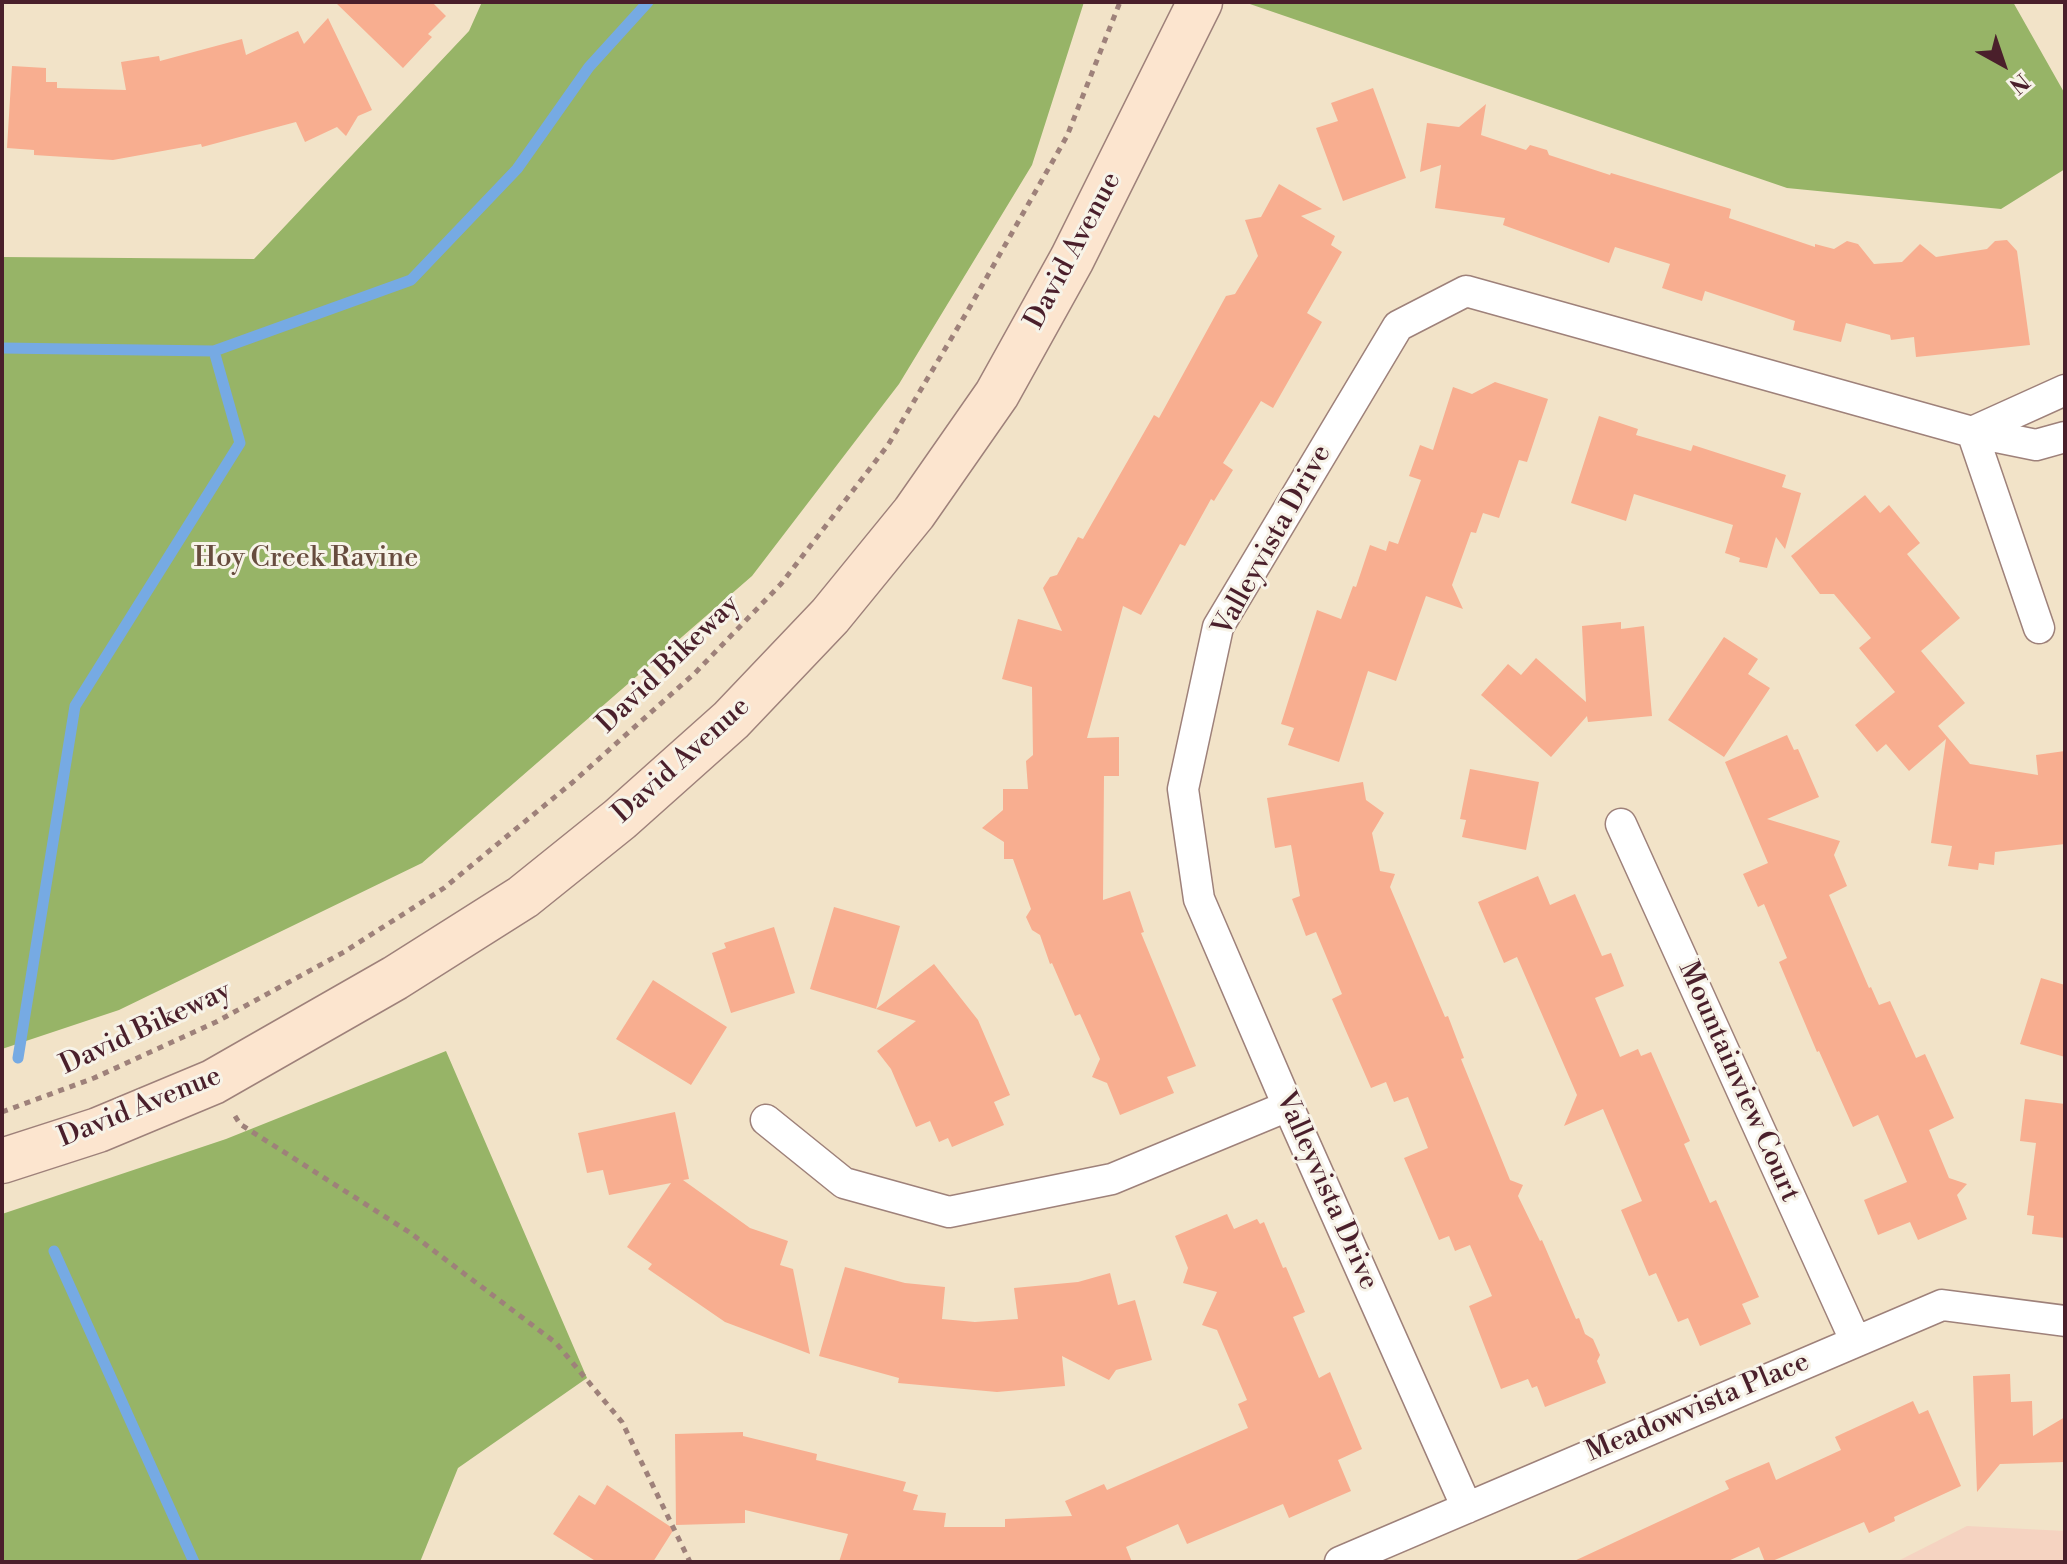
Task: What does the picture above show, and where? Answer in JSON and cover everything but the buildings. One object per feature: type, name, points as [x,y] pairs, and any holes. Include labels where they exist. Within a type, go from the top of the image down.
[{"type":"main road","name":"David Avenue","points":[[1142,119],[1175,2]]},
{"type":"main road","name":"David Avenue","points":[[2,1161],[98,1130],[213,1082],[395,978],[523,897],[620,819],[731,720],[830,616],[914,513],[997,394],[1072,259],[1200,2]]},
{"type":"street","name":"Valleyvista Drive","points":[[1467,1508],[1199,899],[1183,789],[1218,627],[1398,326],[1466,291],[1972,432],[2036,445],[2065,437]]},
{"type":"street","points":[[2039,628],[1972,432],[2065,390]]},
{"type":"street","name":"Mountainview Court","points":[[1621,824],[1855,1340]]},
{"type":"street","points":[[766,1120],[844,1183],[949,1212],[1112,1179],[1288,1106]]},
{"type":"street","name":"Meadowvista Place","points":[[1340,1562],[1942,1305],[2065,1321]]},
{"type":"path","name":"David Bikeway","points":[[2,1112],[94,1078],[216,1022],[344,952],[444,888],[573,782],[695,673],[781,584],[888,445],[1067,136],[1120,2]]},
{"type":"path","points":[[213,1082],[240,1124],[409,1232],[556,1343],[622,1422],[690,1562]]},
{"type":"shaded area","points":[[1967,1526],[2065,1531],[2065,1562],[1896,1562]]},
{"type":"green space","name":"Hoy Creek Ravine","points":[[482,2],[1084,2],[1032,165],[899,384],[752,576],[422,863],[119,1010],[2,1049],[2,257],[254,259],[469,31]]},
{"type":"green space","points":[[1244,2],[2013,2],[2065,94],[2065,169],[2001,209],[1787,188]]},
{"type":"green space","points":[[446,1051],[587,1378],[458,1468],[420,1562],[2,1562],[2,1214],[226,1139]]},
{"type":"waterway","points":[[2,348],[214,351],[411,280],[517,169],[589,67],[648,2]]},
{"type":"waterway","points":[[18,1058],[75,706],[240,443],[214,351]]},
{"type":"waterway","points":[[54,1251],[194,1562]]}]
